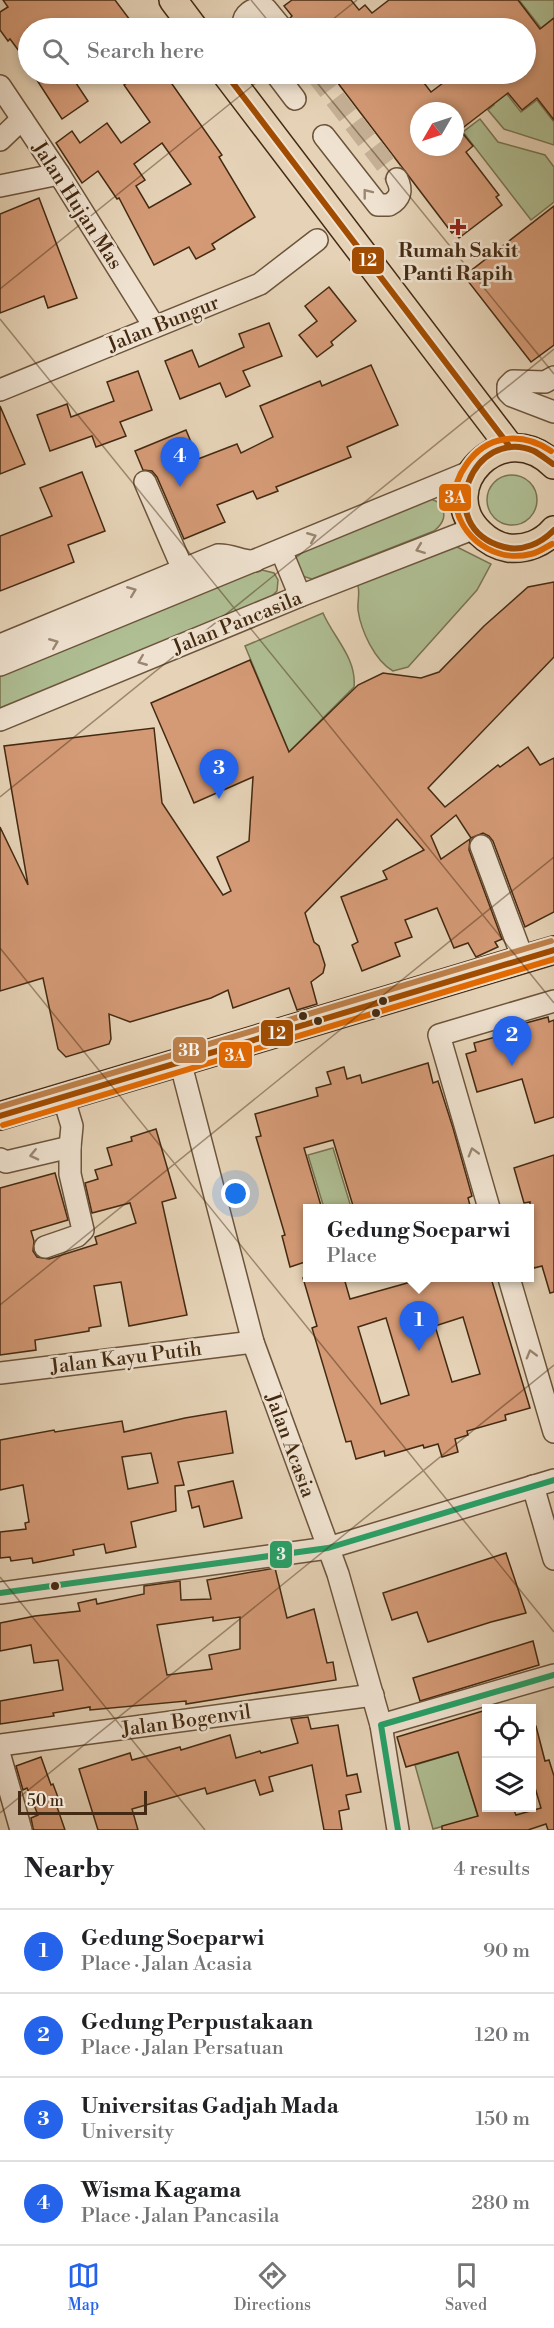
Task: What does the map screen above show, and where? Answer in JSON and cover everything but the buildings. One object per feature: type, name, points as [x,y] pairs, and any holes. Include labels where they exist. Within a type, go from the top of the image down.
[{"type":"main road","points":[[173,0],[186,18]]},
{"type":"main road","points":[[234,84],[510,447]]},
{"type":"main road","points":[[553,462],[531,450],[510,447],[498,449],[472,471],[465,489],[468,515],[474,528],[490,542],[515,548],[538,543],[553,533]]},
{"type":"main road","points":[[0,1116],[554,950]]},
{"type":"street","points":[[245,18],[258,8],[266,9],[273,18]]},
{"type":"street","points":[[284,84],[295,99]]},
{"type":"street","name":"Jalan Hujan Mas","points":[[0,86],[59,174],[154,326]]},
{"type":"street","points":[[0,140],[22,119]]},
{"type":"street","points":[[324,136],[378,204],[389,205],[398,198],[401,189],[397,179]]},
{"type":"street","points":[[0,186],[59,174]]},
{"type":"street","name":"Jalan Bungur","points":[[0,390],[260,284],[317,240]]},
{"type":"street","points":[[551,384],[513,381],[507,390],[512,396],[554,412]]},
{"type":"street","points":[[0,665],[96,616],[187,579],[255,561],[472,471]]},
{"type":"street","points":[[145,482],[187,579]]},
{"type":"street","name":"Jalan Pancasila","points":[[0,720],[300,596],[474,528]]},
{"type":"street","points":[[280,550],[300,596]]},
{"type":"street","points":[[0,645],[96,616]]},
{"type":"street","points":[[481,846],[523,959]]},
{"type":"street","points":[[488,1204],[439,1035],[554,1001]]},
{"type":"street","name":"Jalan Acasia","points":[[180,1061],[252,1342],[338,1574],[373,1695],[381,1725],[398,1830]]},
{"type":"street","points":[[45,1247],[76,1236],[83,1230],[70,1174],[72,1126],[63,1096]]},
{"type":"street","points":[[0,1160],[6,1162],[70,1147]]},
{"type":"street","points":[[510,1282],[554,1432]]},
{"type":"street","name":"Jalan Kayu Putih","points":[[0,1372],[252,1342]]},
{"type":"street","points":[[0,1593],[328,1548],[554,1480]]},
{"type":"street","points":[[533,1486],[554,1559]]},
{"type":"street","points":[[381,1725],[554,1675]]},
{"type":"street","name":"Jalan Bogenvil","points":[[0,1745],[373,1695]]},
{"type":"street","points":[[0,1756],[21,1830]]},
{"type":"green space","points":[[519,0],[554,0],[554,18],[541,28],[536,18],[533,18]]},
{"type":"green space","points":[[499,84],[521,112],[537,100],[554,122],[554,145],[504,129],[488,110],[494,105],[486,95]]},
{"type":"green space","points":[[480,119],[498,142],[545,155],[554,167],[554,202],[531,220],[464,131]]},
{"type":"green space","points":[[512,475],[530,482],[537,500],[530,518],[512,525],[494,518],[487,500],[494,482]]},
{"type":"green space","points":[[429,498],[440,503],[444,515],[442,522],[434,531],[312,579],[302,576],[295,557],[297,553]]},
{"type":"green space","points":[[455,546],[491,564],[477,590],[408,667],[393,671],[375,653],[362,627],[358,610],[357,582]]},
{"type":"green space","points":[[262,570],[274,573],[278,580],[277,591],[270,598],[0,709],[0,675]]},
{"type":"green space","points":[[323,613],[348,657],[354,676],[354,687],[289,752],[245,646]]},
{"type":"green space","points":[[333,1148],[350,1204],[323,1204],[308,1155]]},
{"type":"green space","points":[[458,1752],[481,1826],[455,1823],[433,1829],[415,1765]]},
{"type":"tunnel","points":[[324,84],[397,179]]},
{"type":"transit line","name":"12","points":[[234,84],[510,447]]},
{"type":"transit line","name":"3A","points":[[551,451],[540,445],[516,439],[505,439],[484,447],[474,455],[461,473],[455,490],[455,500],[458,514],[471,536],[492,551],[518,556],[534,553],[552,544]]},
{"type":"transit line","name":"12","points":[[553,464],[534,451],[512,447],[494,452],[479,465],[469,482],[465,501],[469,520],[482,536],[504,547],[518,548],[531,545],[554,530]]},
{"type":"transit line","name":"3B","points":[[0,1107],[551,941]]},
{"type":"transit line","name":"12","points":[[0,1116],[554,950]]},
{"type":"transit line","name":"3A","points":[[3,1125],[554,959]]},
{"type":"transit line","name":"3","points":[[0,1593],[328,1548],[554,1480]]},
{"type":"transit line","name":"3","points":[[398,1830],[381,1725],[554,1675]]},
{"type":"place","name":"Rumah Sakit Panti Rapih","points":[[458,227]]},
{"type":"place","name":"Wisma Kagama","points":[[180,487]]},
{"type":"place","name":"Universitas Gadjah Mada","points":[[219,799]]},
{"type":"place","name":"Gedung Perpustakaan","points":[[512,1066]]},
{"type":"place","name":"Gedung Soeparwi","points":[[419,1351]]}]
